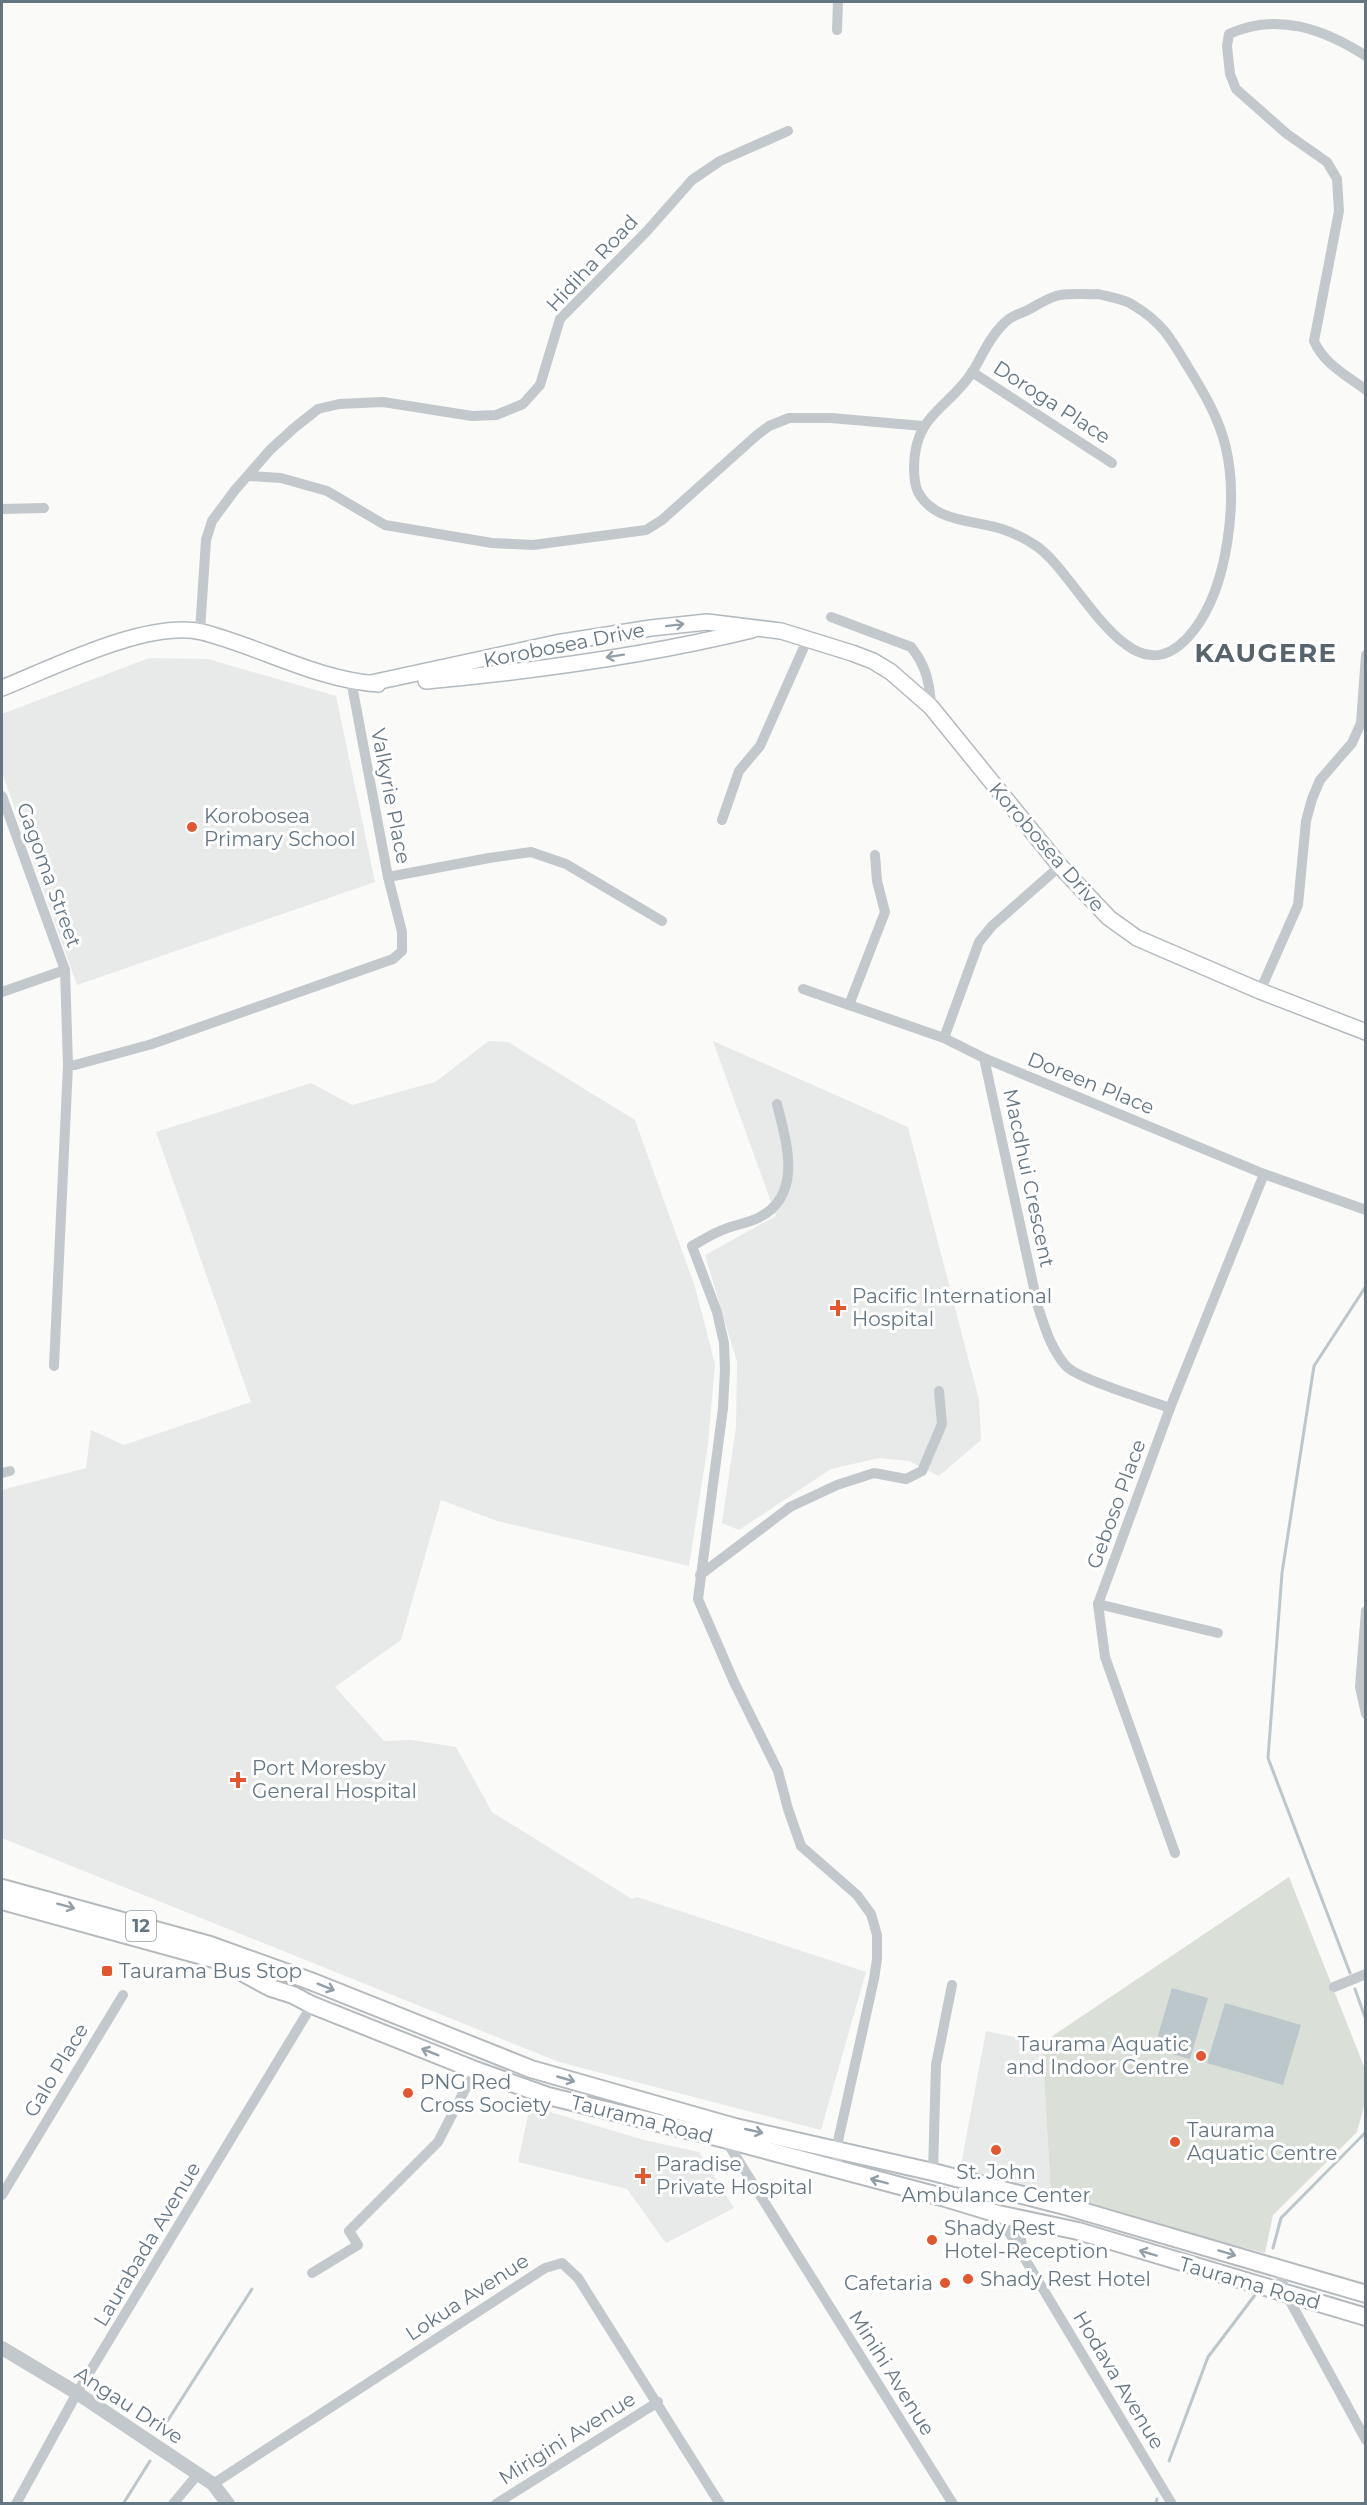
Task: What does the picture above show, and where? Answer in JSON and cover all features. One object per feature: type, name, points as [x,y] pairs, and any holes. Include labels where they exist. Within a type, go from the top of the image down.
[{"type":"main road","name":"Korobosea Drive","points":[[370,683],[556,643],[707,622],[781,631],[808,638],[873,661],[907,684],[931,707],[1060,866],[1122,929],[1137,938],[1260,991],[1365,1032]]},
{"type":"main road","name":"Korobosea Drive","points":[[2,688],[126,639],[165,631],[200,632],[332,676],[370,683],[427,681],[561,665],[672,647],[758,629]]},
{"type":"main road","name":"Taurama Road","points":[[2,1888],[210,1945],[313,1982],[531,2069],[735,2127],[933,2172],[1065,2206],[1365,2294]]},
{"type":"main road","name":"Taurama Road","points":[[2,1900],[221,1961],[271,1988],[293,1995],[312,2005],[475,2070],[548,2096],[724,2139],[1033,2222],[1078,2231],[1365,2317]]},
{"type":"main road","points":[[994,2212],[996,2188]]},
{"type":"street","points":[[837,30],[838,2]]},
{"type":"street","points":[[1365,56],[1304,26],[1259,24],[1229,34],[1227,46],[1230,74],[1236,89],[1287,134],[1327,162],[1337,179],[1339,211],[1314,341],[1326,361],[1365,390]]},
{"type":"street","name":"Hidiha Road","points":[[200,632],[206,540],[212,521],[270,450],[294,428],[318,409],[339,404],[383,402],[485,416],[506,412],[523,404],[540,385],[560,319],[647,231],[692,180],[720,161],[788,131]]},
{"type":"street","points":[[1098,294],[1131,303],[1166,329],[1211,405],[1225,447],[1231,483],[1228,539],[1223,568],[1214,597],[1186,641],[1166,653],[1145,656],[1135,652],[1112,634],[1060,569],[1038,547],[999,528],[960,521],[926,503],[916,487],[914,470],[917,440],[923,426],[972,372],[981,353],[1009,319],[1058,295],[1098,294]]},
{"type":"street","name":"Doroga Place","points":[[972,372],[1112,463]]},
{"type":"street","points":[[249,476],[281,478],[327,491],[385,525],[501,544],[533,545],[646,530],[662,520],[757,435],[779,421],[789,418],[831,418],[923,426]]},
{"type":"street","points":[[2,508],[44,508]]},
{"type":"street","points":[[831,617],[910,647],[918,655],[929,681],[931,707]]},
{"type":"street","points":[[722,820],[739,771],[760,746],[808,638]]},
{"type":"street","points":[[1260,991],[1298,905],[1306,821],[1312,799],[1320,780],[1339,761],[1352,743],[1361,723],[1365,655]]},
{"type":"street","name":"Valkyrie Place","points":[[351,680],[388,877],[531,852],[566,864],[662,921]]},
{"type":"street","name":"Gagoma Street","points":[[2,796],[65,970],[2,992]]},
{"type":"street","points":[[849,1005],[885,912],[877,881],[875,855]]},
{"type":"street","points":[[944,1038],[979,942],[992,926],[1060,866]]},
{"type":"street","points":[[68,1065],[96,1060],[152,1044],[393,959],[402,951],[402,932],[388,877]]},
{"type":"street","points":[[54,1366],[68,1065],[65,970]]},
{"type":"street","name":"Doreen Place","points":[[803,989],[944,1038],[984,1058],[1264,1174],[1365,1210]]},
{"type":"street","name":"Macdhui Crescent","points":[[984,1058],[1038,1307],[1051,1344],[1068,1367],[1108,1386],[1170,1408]]},
{"type":"street","points":[[777,1104],[789,1149],[789,1172],[780,1200],[758,1218],[722,1230],[692,1246],[717,1312],[724,1343],[725,1369],[723,1408],[698,1599],[734,1682],[778,1771],[801,1846],[857,1895],[871,1914],[877,1935],[874,1979],[837,2150],[838,2170]]},
{"type":"street","name":"Geboso Place","points":[[1175,1853],[1105,1658],[1098,1604],[1170,1408],[1264,1174]]},
{"type":"street","points":[[700,1575],[790,1507],[837,1485],[874,1473],[906,1479],[922,1471],[942,1424],[939,1391]]},
{"type":"street","points":[[1098,1604],[1218,1633]]},
{"type":"street","points":[[1365,1611],[1360,1687],[1365,1714]]},
{"type":"street","points":[[1334,1987],[1365,1974]]},
{"type":"street","points":[[933,2172],[936,2065],[952,1984]]},
{"type":"street","name":"Galo Place","points":[[2,2195],[123,1995]]},
{"type":"street","name":"Laurabada Avenue","points":[[16,2504],[77,2393],[312,2005]]},
{"type":"street","points":[[312,2273],[358,2245],[349,2231],[438,2142],[475,2070]]},
{"type":"street","name":"Minihi Avenue","points":[[724,2139],[953,2504]]},
{"type":"street","name":"Hodava Avenue","points":[[994,2212],[1024,2256],[1172,2504]]},
{"type":"street","points":[[1024,2256],[1020,2241],[1022,2233],[1028,2223],[1033,2222]]},
{"type":"street","name":"Lokua Avenue","points":[[213,2484],[545,2268],[562,2263],[578,2278],[720,2504]]},
{"type":"street","points":[[1279,2268],[1285,2292],[1365,2440]]},
{"type":"street","name":"Angau Drive","points":[[2,2348],[77,2393],[213,2484],[228,2504]]},
{"type":"street","name":"Mirigini Avenue","points":[[496,2504],[658,2402]]},
{"type":"street","points":[[173,2504],[198,2474]]},
{"type":"shaded area","name":"Korobosea Primary School","points":[[149,658],[208,659],[336,696],[375,882],[77,985],[2,772],[2,714]]},
{"type":"shaded area","points":[[489,1041],[508,1042],[635,1120],[695,1287],[715,1364],[708,1444],[689,1566],[497,1521],[441,1500],[401,1640],[335,1687],[384,1741],[411,1740],[456,1747],[492,1812],[632,1899],[637,1897],[866,1972],[821,2130],[559,2062],[2,1838],[2,1490],[86,1468],[91,1430],[124,1445],[251,1402],[156,1132],[311,1083],[352,1105],[435,1082]]},
{"type":"shaded area","name":"Pacific International Hospital","points":[[713,1041],[908,1127],[979,1400],[981,1440],[939,1476],[909,1461],[879,1458],[831,1469],[739,1530],[722,1523],[736,1427],[737,1362],[705,1255],[776,1216]]},
{"type":"shaded area","name":"Taurama Aquatic and Indoor Centre","points":[[1289,1877],[1365,2069],[1365,2102],[1357,2132],[1273,2215],[1265,2253],[1066,2202],[1051,2195],[1042,2043]]},
{"type":"shaded area","points":[[1172,1988],[1208,1998],[1190,2059],[1154,2049]]},
{"type":"shaded area","points":[[1225,2003],[1301,2025],[1283,2085],[1207,2063]]},
{"type":"shaded area","points":[[986,2031],[1042,2043],[1051,2195],[960,2170]]},
{"type":"shaded area","name":"Paradise Private Hospital","points":[[530,2106],[644,2140],[699,2152],[734,2208],[666,2243],[627,2189],[518,2162]]},
{"type":"waterway","points":[[1350,1973],[1268,1758],[1282,1573],[1314,1366],[1366,1286]]},
{"type":"waterway","points":[[1355,1989],[1366,2020]]},
{"type":"waterway","points":[[1273,2248],[1281,2218],[1366,2132]]},
{"type":"waterway","points":[[161,2431],[252,2289]]},
{"type":"waterway","points":[[1169,2461],[1208,2357],[1255,2295]]},
{"type":"waterway","points":[[123,2504],[150,2461]]},
{"type":"waterway","points":[[1156,2504],[1157,2499]]},
{"type":"place","name":"Korobosea Primary School","points":[[192,827]]},
{"type":"place","name":"Pacific International Hospital","points":[[838,1308]]},
{"type":"place","name":"Port Moresby General Hospital","points":[[238,1780]]},
{"type":"place","name":"Taurama Bus Stop","points":[[107,1971]]},
{"type":"place","name":"Taurama Aquatic and Indoor Centre","points":[[1201,2056]]},
{"type":"place","name":"PNG Red Cross Society","points":[[408,2093]]},
{"type":"place","name":"Taurama Aquatic Centre","points":[[1175,2142]]},
{"type":"place","name":"St. John Ambulance Center","points":[[996,2150]]},
{"type":"place","name":"Paradise Private Hospital","points":[[643,2176]]},
{"type":"place","name":"Shady Rest Hotel-Reception","points":[[932,2240]]},
{"type":"place","name":"Shady Rest Hotel","points":[[968,2279]]},
{"type":"place","name":"Cafetaria","points":[[945,2283]]},
{"type":"district","name":"KAUGERE","points":[[1266,653]]}]
